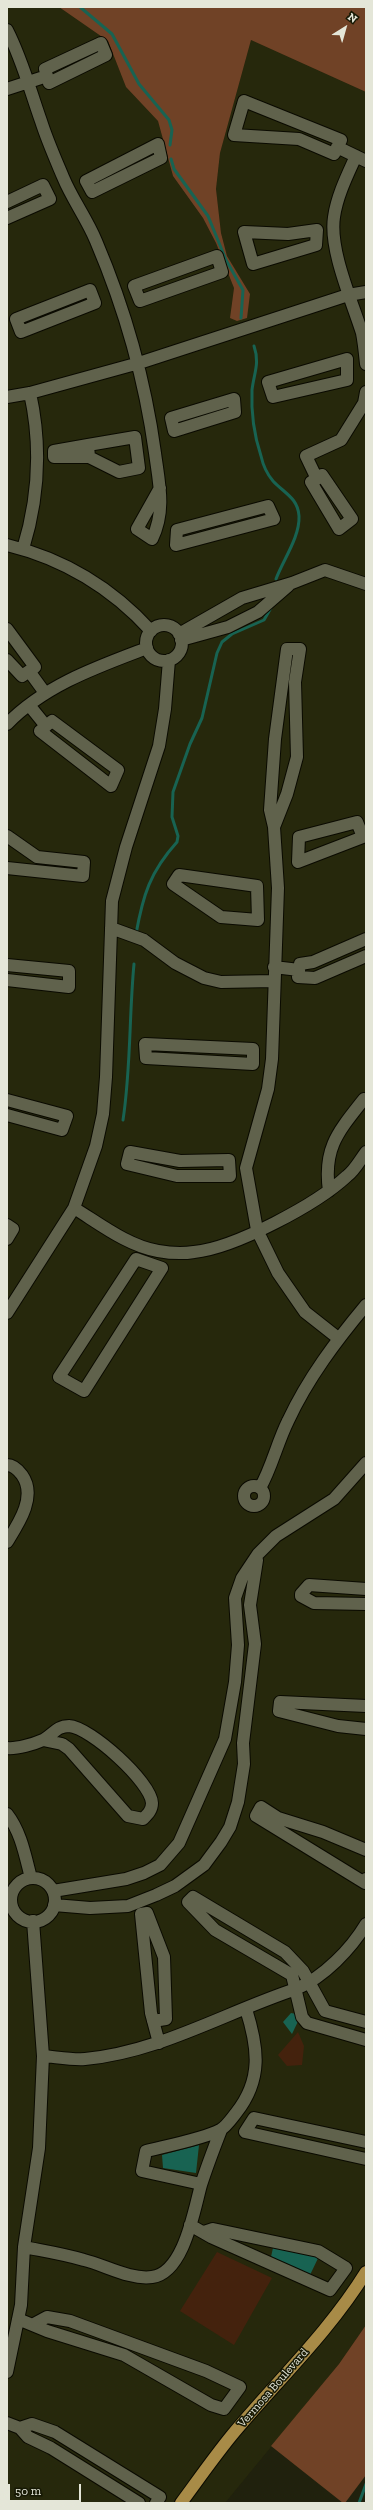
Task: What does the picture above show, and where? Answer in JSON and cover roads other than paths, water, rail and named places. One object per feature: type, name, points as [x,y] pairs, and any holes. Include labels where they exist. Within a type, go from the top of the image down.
[{"type":"main road","name":"Vermosa Boulevard","points":[[181,2503],[232,2435],[335,2318],[366,2272]]},
{"type":"street","points":[[7,30],[29,82],[40,120],[64,181],[72,193],[96,241],[139,364],[152,427],[160,488],[161,506],[156,530],[152,539],[137,528],[160,488]]},
{"type":"street","points":[[101,43],[106,55],[49,83],[47,76],[45,69],[101,43]]},
{"type":"street","points":[[7,97],[7,88],[47,76]]},
{"type":"street","points":[[244,101],[340,140],[337,147],[334,154],[299,139],[234,135],[244,101]]},
{"type":"street","points":[[158,144],[161,158],[92,192],[89,187],[86,181],[158,144]]},
{"type":"street","points":[[337,147],[361,159],[337,200],[334,218],[334,235],[348,295],[362,335],[366,364]]},
{"type":"street","points":[[47,192],[64,181]]},
{"type":"street","points":[[7,202],[43,185],[50,199],[7,218]]},
{"type":"street","points":[[72,193],[89,187]]},
{"type":"street","points":[[317,230],[316,237],[316,245],[253,264],[244,232],[288,234],[317,230]]},
{"type":"street","points":[[316,237],[334,235]]},
{"type":"street","points":[[217,256],[222,272],[140,301],[137,294],[134,286],[217,256]]},
{"type":"street","points":[[93,297],[113,289]]},
{"type":"street","points":[[90,290],[93,297],[96,303],[21,332],[16,319],[90,290]]},
{"type":"street","points":[[7,398],[30,394],[139,364],[348,295],[366,292]]},
{"type":"street","points":[[118,301],[137,294]]},
{"type":"street","points":[[347,358],[347,369],[347,380],[273,397],[268,382],[347,358]]},
{"type":"street","points":[[347,369],[366,367]]},
{"type":"street","points":[[23,549],[33,512],[38,473],[37,433],[30,394]]},
{"type":"street","points":[[234,399],[235,412],[174,431],[173,424],[171,418],[234,399]]},
{"type":"street","points":[[317,479],[306,456],[341,440],[365,400]]},
{"type":"street","points":[[152,427],[173,424]]},
{"type":"street","points":[[135,437],[139,468],[119,472],[89,458],[54,457],[54,451],[88,445],[135,437]]},
{"type":"street","points":[[88,445],[89,458]]},
{"type":"street","points":[[137,452],[155,450]]},
{"type":"street","points":[[268,506],[274,519],[176,545],[176,538],[177,530],[268,506]]},
{"type":"street","points":[[156,530],[176,538]]},
{"type":"street","points":[[7,545],[23,549],[58,562],[92,580],[124,603],[151,631]]},
{"type":"street","points":[[180,637],[166,625],[151,631],[146,642],[147,648],[153,657],[163,661],[169,660],[177,655],[180,637],[242,598],[292,583],[325,570],[366,584]]},
{"type":"street","points":[[180,637],[228,627],[252,615],[292,583]]},
{"type":"street","points":[[7,629],[35,667],[22,676],[7,660]]},
{"type":"street","points":[[7,724],[45,692],[90,669],[147,648]]},
{"type":"street","points":[[274,827],[287,794],[297,757],[295,682],[300,649],[287,649],[275,739],[270,810],[274,827],[277,901],[273,981],[272,1059],[268,1089],[246,1168],[257,1230],[278,1273],[305,1312],[338,1338]]},
{"type":"street","points":[[7,1314],[74,1208],[90,1165],[103,1114],[112,901],[124,854],[159,746],[165,709],[169,660]]},
{"type":"street","points":[[29,671],[45,692]]},
{"type":"street","points":[[29,705],[46,726]]},
{"type":"street","points":[[52,721],[118,770],[111,786],[40,731],[46,726],[52,721]]},
{"type":"street","points":[[275,739],[296,745]]},
{"type":"street","points":[[357,822],[363,837],[298,862],[298,848],[299,836],[357,822]]},
{"type":"street","points":[[7,836],[37,857],[84,862],[83,876],[7,868]]},
{"type":"street","points":[[276,853],[298,848]]},
{"type":"street","points":[[179,875],[257,886],[257,902],[258,920],[222,917],[174,884],[179,875]]},
{"type":"street","points":[[257,902],[277,901]]},
{"type":"street","points":[[111,928],[144,940],[175,963],[204,978],[221,982],[273,981]]},
{"type":"street","points":[[366,939],[313,962],[300,964],[298,977],[315,978],[366,956]]},
{"type":"street","points":[[7,965],[70,971],[69,987],[7,980]]},
{"type":"street","points":[[274,967],[299,970]]},
{"type":"street","points":[[145,1044],[253,1049],[254,1056],[253,1064],[146,1058],[145,1044]]},
{"type":"street","points":[[254,1056],[272,1059]]},
{"type":"street","points":[[329,1191],[327,1173],[329,1152],[343,1126],[364,1099],[366,1101]]},
{"type":"street","points":[[7,1100],[67,1116],[62,1130],[7,1115]]},
{"type":"street","points":[[130,1152],[180,1161],[229,1160],[230,1169],[230,1176],[177,1176],[127,1164],[130,1152]]},
{"type":"street","points":[[74,1208],[132,1242],[156,1250],[194,1252],[220,1246],[257,1230],[329,1191],[349,1175],[366,1152]]},
{"type":"street","points":[[230,1169],[246,1168]]},
{"type":"street","points":[[7,1225],[14,1229],[7,1239]]},
{"type":"street","points":[[148,1262],[156,1250]]},
{"type":"street","points":[[136,1259],[148,1262],[162,1268],[84,1391],[59,1377],[136,1259]]},
{"type":"street","points":[[260,1488],[268,1474],[287,1422],[305,1388],[338,1338],[366,1305]]},
{"type":"street","points":[[53,1891],[126,1879],[144,1873],[160,1865],[179,1843],[225,1739],[235,1682],[238,1645],[235,1598],[242,1578],[258,1554],[276,1536],[334,1499],[366,1464]]},
{"type":"street","points":[[7,1465],[19,1472],[28,1484],[28,1503],[7,1542]]},
{"type":"street","points":[[54,1905],[90,1908],[128,1906],[175,1886],[204,1865],[230,1827],[238,1802],[244,1764],[244,1743],[255,1644],[250,1605],[258,1554]]},
{"type":"street","points":[[366,1589],[309,1585],[301,1594],[301,1596],[314,1603],[366,1604]]},
{"type":"street","points":[[238,1645],[255,1644]]},
{"type":"street","points":[[366,1706],[280,1702],[278,1711],[338,1726],[366,1729]]},
{"type":"street","points":[[7,1748],[43,1740],[62,1744],[128,1816],[144,1818],[150,1813],[152,1803],[141,1782],[101,1743],[85,1731],[70,1726],[57,1728],[43,1740]]},
{"type":"street","points":[[225,1739],[244,1743]]},
{"type":"street","points":[[366,1850],[323,1832],[278,1818],[261,1807],[256,1816],[365,1883],[366,1879]]},
{"type":"street","points":[[7,1814],[14,1823],[23,1846],[31,1878]]},
{"type":"street","points":[[31,1878],[44,1881],[53,1891],[54,1905],[47,1917],[33,1921],[19,1916],[9,1903],[18,1883],[31,1878]]},
{"type":"street","points":[[366,2022],[324,2011],[308,1982],[297,1973],[215,1930],[188,1902],[193,1897],[285,1952],[297,1973],[296,1989],[302,2017],[306,2023],[366,2040]]},
{"type":"street","points":[[153,2021],[166,2019],[164,1957],[147,1913],[141,1914],[153,2021],[159,2043]]},
{"type":"street","points":[[7,2372],[18,2319],[24,2247],[38,2148],[43,2056],[33,1921]]},
{"type":"street","points":[[43,2056],[84,2059],[128,2052],[159,2043],[296,1989],[308,1982],[342,1955],[358,1937],[366,1924]]},
{"type":"street","points":[[24,2247],[85,2260],[136,2276],[152,2277],[165,2272],[177,2258],[190,2225],[202,2184],[221,2130],[242,2105],[250,2087],[258,2056],[255,2035],[246,2009]]},
{"type":"street","points":[[234,2116],[249,2124]]},
{"type":"street","points":[[366,2142],[254,2118],[245,2132],[366,2159]]},
{"type":"street","points":[[202,2184],[142,2171],[146,2151],[221,2130]]},
{"type":"street","points":[[190,2225],[204,2232],[330,2290],[346,2268],[318,2251],[213,2229],[204,2232]]},
{"type":"street","points":[[18,2319],[34,2324],[47,2331],[124,2355],[211,2405],[224,2409],[240,2387],[206,2371],[70,2321],[47,2317],[34,2324]]},
{"type":"street","points":[[7,2423],[20,2428],[28,2437],[51,2448],[139,2503]]},
{"type":"street","points":[[20,2428],[32,2424],[55,2432],[160,2497],[156,2503]]},
{"type":"water","points":[[291,2013],[301,2015],[292,2034],[283,2022]]},
{"type":"water","points":[[199,2145],[196,2173],[163,2168],[162,2155]]},
{"type":"water","points":[[274,2243],[321,2252],[310,2275],[271,2257]]},
{"type":"waterway","points":[[80,7],[112,34],[139,84],[169,120],[172,130],[170,145]]},
{"type":"waterway","points":[[171,159],[174,169],[208,216],[226,260],[243,290],[241,318]]},
{"type":"waterway","points":[[254,346],[257,363],[252,390],[252,407],[255,432],[259,448],[264,466],[269,475],[273,481],[293,500],[299,516],[297,532],[276,579]]},
{"type":"waterway","points":[[136,934],[149,885],[160,864],[177,842],[178,836],[172,817],[173,792],[190,744],[202,718],[217,653],[222,642],[232,634],[264,620],[272,606]]},
{"type":"waterway","points":[[123,1120],[129,1062],[134,964]]},
{"type":"waterway","points":[[359,2503],[366,2484]]}]
